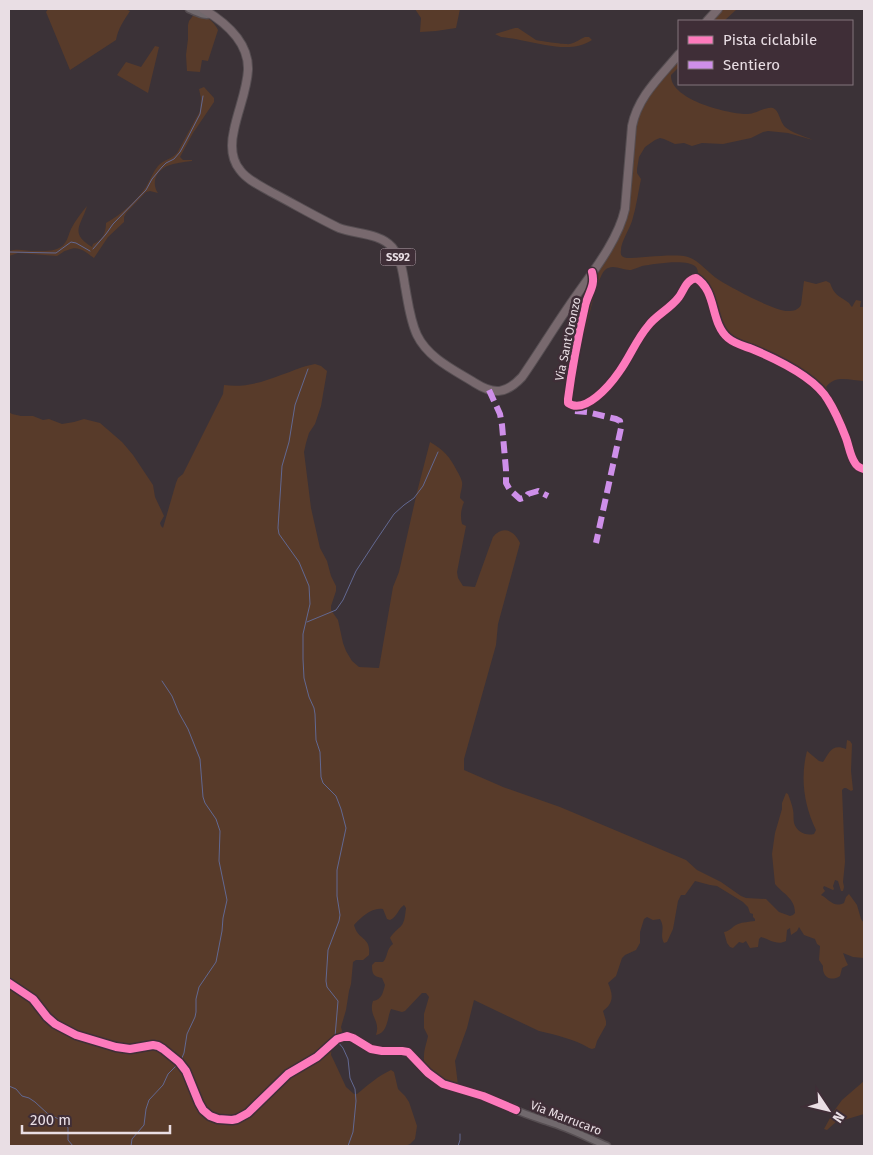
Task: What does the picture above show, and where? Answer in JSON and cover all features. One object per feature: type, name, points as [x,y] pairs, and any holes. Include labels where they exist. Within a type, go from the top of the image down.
[{"type":"main road","name":"SS92","points":[[203,9],[226,24],[240,43],[247,59],[247,79],[232,142],[234,156],[239,169],[253,181],[338,228],[376,237],[388,243],[395,251],[400,263],[412,322],[423,346],[452,369],[482,388],[496,391],[513,386],[522,377],[615,236],[624,215],[632,126],[638,107],[644,96],[678,55]]},
{"type":"main road","points":[[709,20],[718,9]]},
{"type":"street","points":[[190,9],[209,16],[211,14]]},
{"type":"street","name":"Via Sant'Oronzo","points":[[592,272],[594,284],[586,303],[572,369],[568,403],[577,406],[584,405],[608,386],[620,371],[648,325],[675,302],[689,281],[696,278],[708,292],[719,326],[726,337],[792,369],[816,385],[824,393],[846,436],[854,462],[858,467],[864,469]]},
{"type":"street","name":"Via Marrucaro","points":[[9,983],[33,999],[51,1021],[60,1028],[76,1035],[116,1047],[130,1049],[158,1046],[163,1049],[179,1062],[186,1071],[203,1110],[210,1116],[218,1119],[232,1120],[248,1113],[288,1074],[322,1054],[335,1040],[347,1036],[371,1049],[406,1051],[428,1073],[443,1084],[483,1096],[607,1146]]},
{"type":"shaded area","points":[[48,9],[125,9],[130,11],[123,21],[116,40],[70,70],[46,12]]},
{"type":"shaded area","points":[[415,9],[460,9],[456,28],[420,32],[421,18]]},
{"type":"shaded area","points":[[722,9],[737,9],[725,20],[712,20]]},
{"type":"shaded area","points":[[195,13],[208,18],[218,30],[208,61],[202,60],[200,72],[187,71],[188,25]]},
{"type":"shaded area","points":[[515,28],[536,40],[568,44],[585,37],[589,37],[592,40],[577,46],[560,47],[501,37],[495,34]]},
{"type":"shaded area","points":[[155,46],[159,47],[148,93],[117,75],[126,62],[141,67]]},
{"type":"shaded area","points":[[678,59],[678,68],[671,75],[673,84],[680,92],[690,98],[715,108],[739,113],[751,114],[767,108],[773,108],[777,111],[785,127],[813,140],[788,133],[768,131],[751,138],[723,144],[702,143],[692,146],[684,143],[675,144],[660,138],[655,140],[645,147],[639,157],[637,173],[641,179],[631,225],[622,243],[621,255],[627,258],[688,257],[725,284],[782,310],[792,311],[800,307],[804,281],[816,284],[826,281],[830,283],[835,293],[852,307],[856,300],[861,301],[860,307],[864,307],[864,381],[839,379],[826,387],[843,416],[847,428],[847,436],[817,384],[727,336],[699,278],[697,268],[692,264],[678,262],[662,263],[631,270],[615,267],[608,268],[602,274],[599,281],[585,333],[582,333],[586,309],[596,282],[597,270],[617,237],[637,118],[646,98]]},
{"type":"shaded area","points":[[204,87],[214,98],[214,102],[193,133],[180,157],[183,160],[192,161],[163,168],[157,174],[155,181],[158,193],[146,192],[126,213],[124,222],[108,237],[94,258],[75,248],[57,256],[18,253],[9,256],[9,251],[12,250],[48,251],[59,248],[67,240],[74,223],[87,206],[80,224],[79,233],[81,238],[92,247],[93,244],[99,241],[103,236],[106,223],[133,203],[146,187],[158,166],[177,153],[200,111],[201,98],[199,89]]},
{"type":"shaded area","points":[[315,364],[327,371],[321,406],[315,424],[309,433],[304,452],[311,508],[320,548],[336,586],[331,610],[338,620],[343,643],[352,661],[359,667],[379,668],[393,587],[399,572],[430,442],[449,458],[462,482],[460,498],[464,502],[461,518],[462,524],[466,526],[457,572],[463,586],[475,587],[496,533],[504,530],[511,532],[520,543],[498,624],[496,645],[464,759],[464,770],[503,787],[560,807],[686,860],[697,870],[721,882],[741,896],[766,899],[779,912],[790,916],[795,913],[793,904],[775,884],[772,854],[782,803],[786,793],[788,794],[793,808],[795,826],[802,833],[814,834],[816,830],[804,791],[807,751],[823,762],[834,748],[841,747],[846,749],[847,740],[850,741],[852,744],[851,771],[853,790],[844,788],[842,790],[845,862],[844,887],[843,891],[841,891],[838,881],[835,880],[834,889],[824,886],[825,891],[821,895],[831,902],[840,904],[844,903],[849,894],[857,905],[864,923],[864,958],[853,957],[843,953],[848,965],[842,968],[840,976],[833,979],[830,978],[824,973],[823,966],[819,960],[820,946],[815,939],[804,935],[799,927],[791,935],[790,928],[787,930],[786,941],[783,942],[776,942],[761,937],[758,947],[750,948],[746,941],[743,943],[739,942],[733,948],[730,947],[724,932],[738,924],[755,921],[753,914],[750,913],[748,907],[743,902],[717,886],[695,881],[685,895],[681,895],[678,901],[673,929],[667,942],[664,943],[662,937],[660,919],[653,920],[647,917],[644,919],[640,932],[640,943],[636,950],[622,958],[616,976],[608,983],[612,997],[609,1006],[603,1011],[606,1025],[595,1048],[592,1049],[571,1040],[539,1031],[474,1000],[467,1028],[455,1061],[458,1085],[435,1076],[424,1062],[424,1051],[428,1036],[424,1028],[424,1014],[429,997],[426,993],[422,993],[405,1011],[391,1009],[387,1025],[380,1034],[376,1035],[377,1025],[372,1006],[373,1001],[382,995],[385,985],[382,978],[372,971],[372,965],[375,962],[383,962],[385,960],[389,948],[393,944],[390,938],[401,926],[406,908],[404,905],[390,920],[387,919],[383,909],[379,909],[363,916],[354,925],[358,934],[368,945],[369,955],[363,960],[353,962],[351,984],[341,1027],[343,1035],[332,1044],[331,1055],[346,1087],[354,1094],[357,1094],[386,1072],[391,1070],[394,1072],[398,1089],[409,1102],[417,1126],[415,1139],[410,1144],[405,1146],[9,1146],[9,412],[21,416],[33,416],[43,420],[49,419],[62,424],[84,419],[100,423],[122,442],[153,485],[155,497],[164,516],[160,523],[163,528],[178,478],[183,474],[223,394],[224,385],[239,386],[253,384]]},
{"type":"shaded area","points":[[864,1081],[864,1114],[837,1121],[827,1130],[824,1129],[842,1100]]},
{"type":"waterway","points":[[93,249],[113,224],[146,190],[162,167],[174,159],[180,152],[200,114],[203,96]]},
{"type":"waterway","points":[[9,252],[56,253],[71,242],[90,251]]},
{"type":"waterway","points":[[308,369],[295,405],[289,442],[282,466],[278,528],[279,534],[299,562],[309,586],[310,604],[303,634],[304,678],[314,708],[316,740],[320,752],[321,777],[323,783],[336,796],[346,828],[337,870],[337,896],[340,915],[328,950],[326,981],[327,987],[338,1001],[335,1037]]},
{"type":"waterway","points":[[307,622],[336,610],[343,600],[356,571],[394,514],[414,498],[423,486],[438,452]]},
{"type":"waterway","points":[[162,681],[172,696],[200,759],[203,797],[216,819],[220,831],[219,861],[227,900],[216,962],[199,987],[195,1017],[187,1034],[181,1060]]},
{"type":"waterway","points":[[338,1042],[348,1059],[350,1078],[355,1089],[356,1101],[353,1132],[348,1146]]},
{"type":"waterway","points":[[131,1146],[132,1139],[144,1125],[149,1100],[163,1085],[168,1074],[177,1065]]},
{"type":"waterway","points":[[9,1086],[16,1089],[22,1096],[35,1102],[48,1114],[65,1122],[68,1128],[68,1140],[73,1146]]},
{"type":"waterway","points":[[458,1146],[460,1134]]},
{"type":"marked path","points":[[489,390],[500,414],[506,483],[510,490],[520,499],[538,491],[548,496]]},
{"type":"marked path","points":[[575,411],[587,412],[620,421],[621,428],[596,543]]},
{"type":"cycle path","points":[[592,272],[593,281],[580,329],[568,403],[575,406],[582,405],[603,391],[619,372],[648,326],[679,297],[688,283],[696,278],[707,291],[718,324],[728,338],[783,363],[805,376],[822,392],[838,418],[853,460],[864,469]]},
{"type":"cycle path","points":[[9,983],[33,999],[55,1024],[76,1035],[116,1047],[130,1049],[153,1045],[163,1049],[179,1062],[186,1071],[203,1110],[210,1116],[218,1119],[232,1120],[248,1113],[288,1074],[317,1057],[337,1039],[347,1036],[371,1049],[408,1052],[428,1073],[443,1084],[483,1096],[516,1110]]}]
